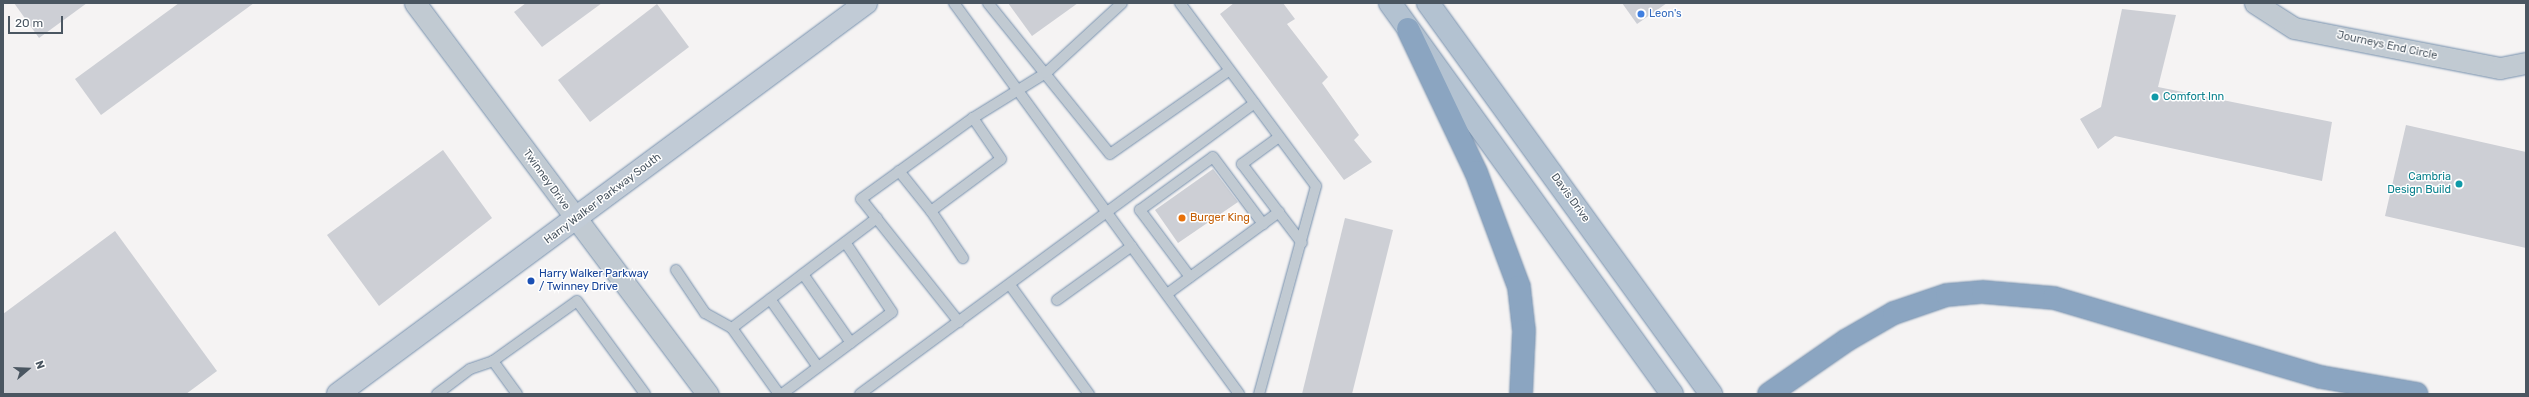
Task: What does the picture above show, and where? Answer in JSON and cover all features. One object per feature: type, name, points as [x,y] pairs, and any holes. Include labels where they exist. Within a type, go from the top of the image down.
[{"type":"highway","points":[[1408,29],[1476,172],[1519,287],[1524,332],[1521,394]]},
{"type":"highway","points":[[1769,394],[1847,340],[1894,313],[1947,295],[1983,292],[2054,298],[2321,377],[2417,394]]},
{"type":"main road","points":[[1390,3],[1672,394]]},
{"type":"main road","name":"Davis Drive","points":[[1428,3],[1711,394]]},
{"type":"street","name":"Twinney Drive","points":[[415,3],[575,220],[708,394]]},
{"type":"street","name":"Harry Walker Parkway South","points":[[338,394],[575,220],[866,3]]},
{"type":"street","name":"Journeys End Circle","points":[[2255,3],[2294,28],[2493,67],[2526,63]]},
{"type":"lane","points":[[954,3],[1240,394]]},
{"type":"lane","points":[[988,3],[1110,154],[1230,70]]},
{"type":"lane","points":[[1180,3],[1316,186],[1302,243],[1259,394]]},
{"type":"lane","points":[[959,322],[861,199],[973,118],[1019,92],[1046,73],[1115,5]]},
{"type":"lane","points":[[860,394],[1108,213],[1254,103]]},
{"type":"lane","points":[[931,211],[1001,159],[973,118]]},
{"type":"lane","points":[[1279,137],[1242,164],[1302,243]]},
{"type":"lane","points":[[1190,277],[1140,210],[1213,157],[1264,224]]},
{"type":"lane","points":[[899,171],[931,211],[963,258]]},
{"type":"lane","points":[[1167,294],[1279,212]]},
{"type":"lane","points":[[732,328],[877,218]]},
{"type":"lane","points":[[782,394],[892,312],[844,242]]},
{"type":"lane","points":[[1057,300],[1132,246]]},
{"type":"lane","points":[[676,270],[706,313],[732,328],[779,394]]},
{"type":"lane","points":[[802,274],[851,343]]},
{"type":"lane","points":[[1010,285],[1089,394]]},
{"type":"lane","points":[[770,299],[818,368]]},
{"type":"lane","points":[[437,394],[470,369],[493,361],[577,301],[645,394]]},
{"type":"lane","points":[[493,361],[517,394]]},
{"type":"building","points":[[14,3],[87,3],[39,38]]},
{"type":"building","points":[[179,3],[254,3],[101,115],[75,79]]},
{"type":"building","points":[[526,3],[602,3],[542,47],[514,12]]},
{"type":"building","points":[[1008,3],[1078,3],[1032,36]]},
{"type":"building","points":[[1234,3],[1283,3],[1295,19],[1287,24],[1328,77],[1322,83],[1359,135],[1354,140],[1372,162],[1344,180],[1220,14]]},
{"type":"building","name":"Leon's","points":[[1622,3],[1667,3],[1637,24]]},
{"type":"building","points":[[657,4],[689,47],[590,122],[558,80]]},
{"type":"building","name":"Comfort Inn","points":[[2122,9],[2176,15],[2158,87],[2332,122],[2322,181],[2115,136],[2098,149],[2080,119],[2101,107]]},
{"type":"building","name":"Cambria Design Build","points":[[2406,125],[2526,152],[2526,248],[2385,216]]},
{"type":"building","points":[[443,150],[492,218],[379,306],[327,235]]},
{"type":"building","points":[[1213,169],[1238,202],[1178,243],[1155,210]]},
{"type":"building","points":[[1345,218],[1393,230],[1352,394],[1302,394]]},
{"type":"building","points":[[115,231],[217,371],[186,394],[3,394],[3,314]]},
{"type":"place","name":"Leon's","points":[[1641,14]]},
{"type":"place","name":"Comfort Inn","points":[[2155,97]]},
{"type":"place","name":"Cambria Design Build","points":[[2459,184]]},
{"type":"place","name":"Burger King","points":[[1182,218]]},
{"type":"place","name":"Harry Walker Parkway / Twinney Drive","points":[[531,281]]}]
